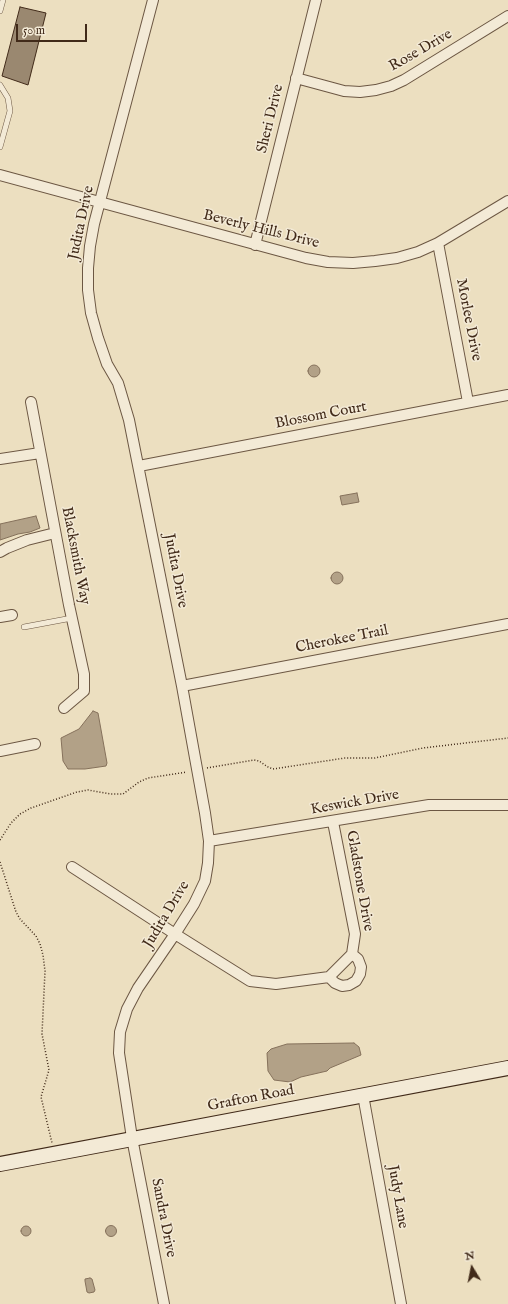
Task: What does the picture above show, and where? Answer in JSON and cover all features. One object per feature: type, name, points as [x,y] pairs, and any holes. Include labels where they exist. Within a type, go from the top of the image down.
[{"type":"street","name":"Judita Drive","points":[[132,1138],[119,1053],[120,1032],[128,1009],[138,988],[194,904],[204,881],[208,863],[209,841],[182,686],[139,466],[129,420],[118,383],[107,364],[91,313],[88,282],[90,246],[94,224],[153,0]]},
{"type":"street","name":"Sheri Drive","points":[[255,245],[316,0]]},
{"type":"street","name":"Rose Drive","points":[[296,78],[344,91],[360,92],[391,86],[404,80],[508,16]]},
{"type":"street","name":"Beverly Hills Drive","points":[[0,175],[255,245],[328,262],[353,263],[375,261],[397,258],[418,252],[438,243],[508,201]]},
{"type":"street","name":"Morlee Drive","points":[[438,243],[468,402]]},
{"type":"street","name":"Blossom Court","points":[[139,466],[508,395]]},
{"type":"street","name":"Blacksmith Way","points":[[31,402],[55,533],[84,674],[84,691],[64,708]]},
{"type":"street","points":[[0,459],[40,453]]},
{"type":"street","points":[[0,552],[20,543],[55,533]]},
{"type":"street","points":[[0,616],[12,615]]},
{"type":"street","name":"Cherokee Trail","points":[[182,686],[508,624]]},
{"type":"street","points":[[0,751],[35,744]]},
{"type":"street","name":"Keswick Drive","points":[[209,841],[333,822],[429,805],[508,805]]},
{"type":"street","name":"Gladstone Drive","points":[[333,822],[355,934],[352,954]]},
{"type":"street","points":[[72,867],[250,981],[276,984],[329,977],[352,954],[358,959],[361,966],[360,974],[356,981],[350,985],[342,986],[334,983],[329,977]]},
{"type":"street","name":"Grafton Road","points":[[0,1164],[508,1068]]},
{"type":"street","name":"Judy Lane","points":[[363,1095],[401,1304]]},
{"type":"street","name":"Sandra Drive","points":[[132,1138],[164,1304]]},
{"type":"lane","points":[[0,11],[3,0]]},
{"type":"lane","points":[[0,85],[8,98],[10,111],[0,147]]},
{"type":"lane","points":[[24,627],[72,618]]},
{"type":"path","points":[[0,840],[10,823],[20,814],[31,808],[77,792],[88,790],[111,794],[123,794],[139,782],[148,778],[248,760],[259,761],[268,767],[273,768],[345,758],[375,758],[416,749],[508,738]]},
{"type":"path","points":[[0,862],[16,912],[20,919],[36,936],[44,955],[45,971],[42,1034],[49,1070],[41,1097],[52,1143]]},
{"type":"shaded area","points":[[312,365],[316,365],[320,371],[316,377],[312,377],[308,373],[308,369]]},
{"type":"shaded area","points":[[357,493],[359,502],[342,505],[340,496]]},
{"type":"shaded area","points":[[36,516],[40,528],[0,540],[0,524]]},
{"type":"shaded area","points":[[335,572],[339,572],[343,578],[339,584],[335,584],[331,580],[331,576]]},
{"type":"shaded area","points":[[93,711],[98,713],[107,763],[106,766],[85,769],[68,769],[63,761],[61,738],[79,729]]},
{"type":"shaded area","points":[[354,1043],[359,1047],[361,1055],[330,1068],[327,1071],[301,1077],[290,1082],[274,1080],[268,1071],[267,1053],[271,1049],[287,1044]]},
{"type":"shaded area","points":[[24,1226],[28,1226],[30,1227],[30,1235],[24,1236],[21,1233],[21,1229]]},
{"type":"shaded area","points":[[109,1226],[113,1226],[115,1227],[115,1235],[109,1236],[106,1233],[106,1229]]},
{"type":"shaded area","points":[[85,1279],[92,1279],[95,1290],[94,1292],[89,1293],[87,1292]]},
{"type":"building","points":[[20,7],[46,13],[28,85],[2,76]]}]
